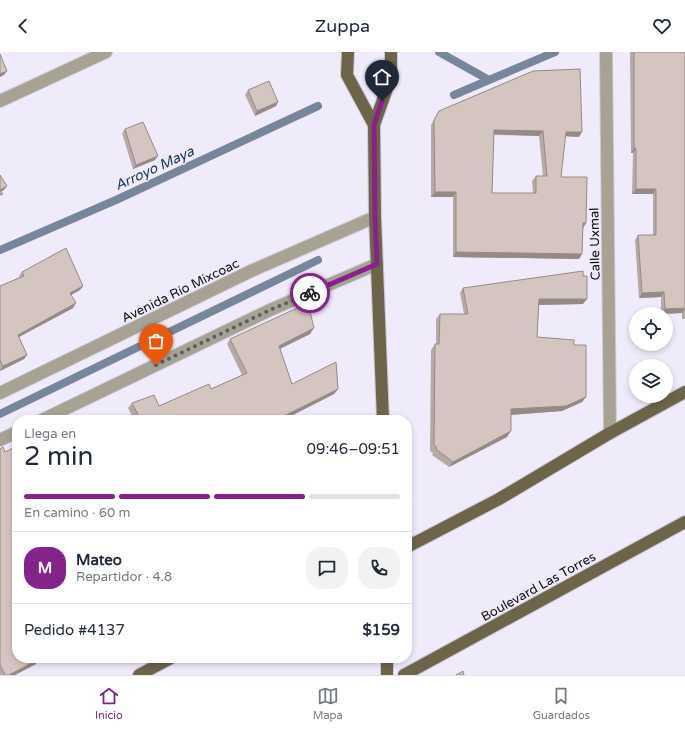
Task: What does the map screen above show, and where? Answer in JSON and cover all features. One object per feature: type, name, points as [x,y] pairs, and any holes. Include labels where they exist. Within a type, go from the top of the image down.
[{"type":"main road","points":[[348,52],[347,75],[374,125]]},
{"type":"main road","points":[[383,415],[375,217],[374,125],[391,77],[390,52]]},
{"type":"main road","points":[[412,544],[499,499],[610,433],[685,392]]},
{"type":"main road","name":"Boulevard Las Torres","points":[[404,675],[685,522]]},
{"type":"main road","points":[[138,675],[161,663]]},
{"type":"main road","points":[[387,663],[387,675]]},
{"type":"street","points":[[0,102],[106,52]]},
{"type":"street","name":"Calle Uxmal","points":[[606,53],[610,433]]},
{"type":"street","name":"Avenida Río Mixcoac","points":[[0,393],[251,271],[375,217]]},
{"type":"street","points":[[52,415],[270,310],[377,264]]},
{"type":"street","points":[[0,440],[12,434]]},
{"type":"building","points":[[634,52],[685,52],[685,308],[665,307],[664,292],[642,293],[638,235],[656,235],[656,189],[636,189],[636,148],[634,148]]},
{"type":"building","points":[[0,54],[7,71],[0,74]]},
{"type":"building","points":[[580,69],[582,132],[566,132],[561,177],[587,177],[586,223],[583,223],[582,254],[456,252],[456,192],[435,192],[434,120],[439,111],[533,71]],"holes":[[[494,130],[543,131],[547,176],[536,176],[536,193],[492,193]]]},
{"type":"building","points":[[269,81],[278,102],[257,111],[248,90]]},
{"type":"building","points":[[143,122],[158,156],[136,165],[125,129]]},
{"type":"building","points":[[0,175],[7,186],[0,190]]},
{"type":"building","points":[[66,248],[83,286],[70,293],[76,303],[18,335],[27,355],[3,366],[0,360],[0,286],[24,276],[22,272]]},
{"type":"building","points":[[583,271],[583,276],[587,276],[587,299],[539,299],[537,337],[574,340],[574,345],[586,345],[586,397],[566,406],[511,409],[511,431],[453,462],[436,449],[437,448],[434,445],[435,344],[439,344],[440,314],[468,314],[463,288]]},
{"type":"building","points":[[308,303],[314,328],[279,346],[292,384],[336,362],[338,389],[286,415],[138,415],[132,403],[154,395],[159,406],[209,384],[211,389],[247,373],[230,339]]},
{"type":"building","points":[[3,447],[5,452],[12,448],[12,663],[32,663],[9,675],[5,675],[0,665],[0,449]]},
{"type":"building","points":[[463,671],[464,675],[456,675]]},
{"type":"waterway","name":"Arroyo Maya","points":[[439,52],[489,80],[555,52]]},
{"type":"waterway","points":[[454,95],[489,80]]},
{"type":"waterway","name":"Arroyo Maya","points":[[0,250],[116,200],[318,106]]},
{"type":"waterway","points":[[0,414],[318,260]]},
{"type":"way so far","points":[[156,365],[270,310],[310,293]]},
{"type":"route","points":[[310,293],[377,264],[374,125],[382,101]]}]
